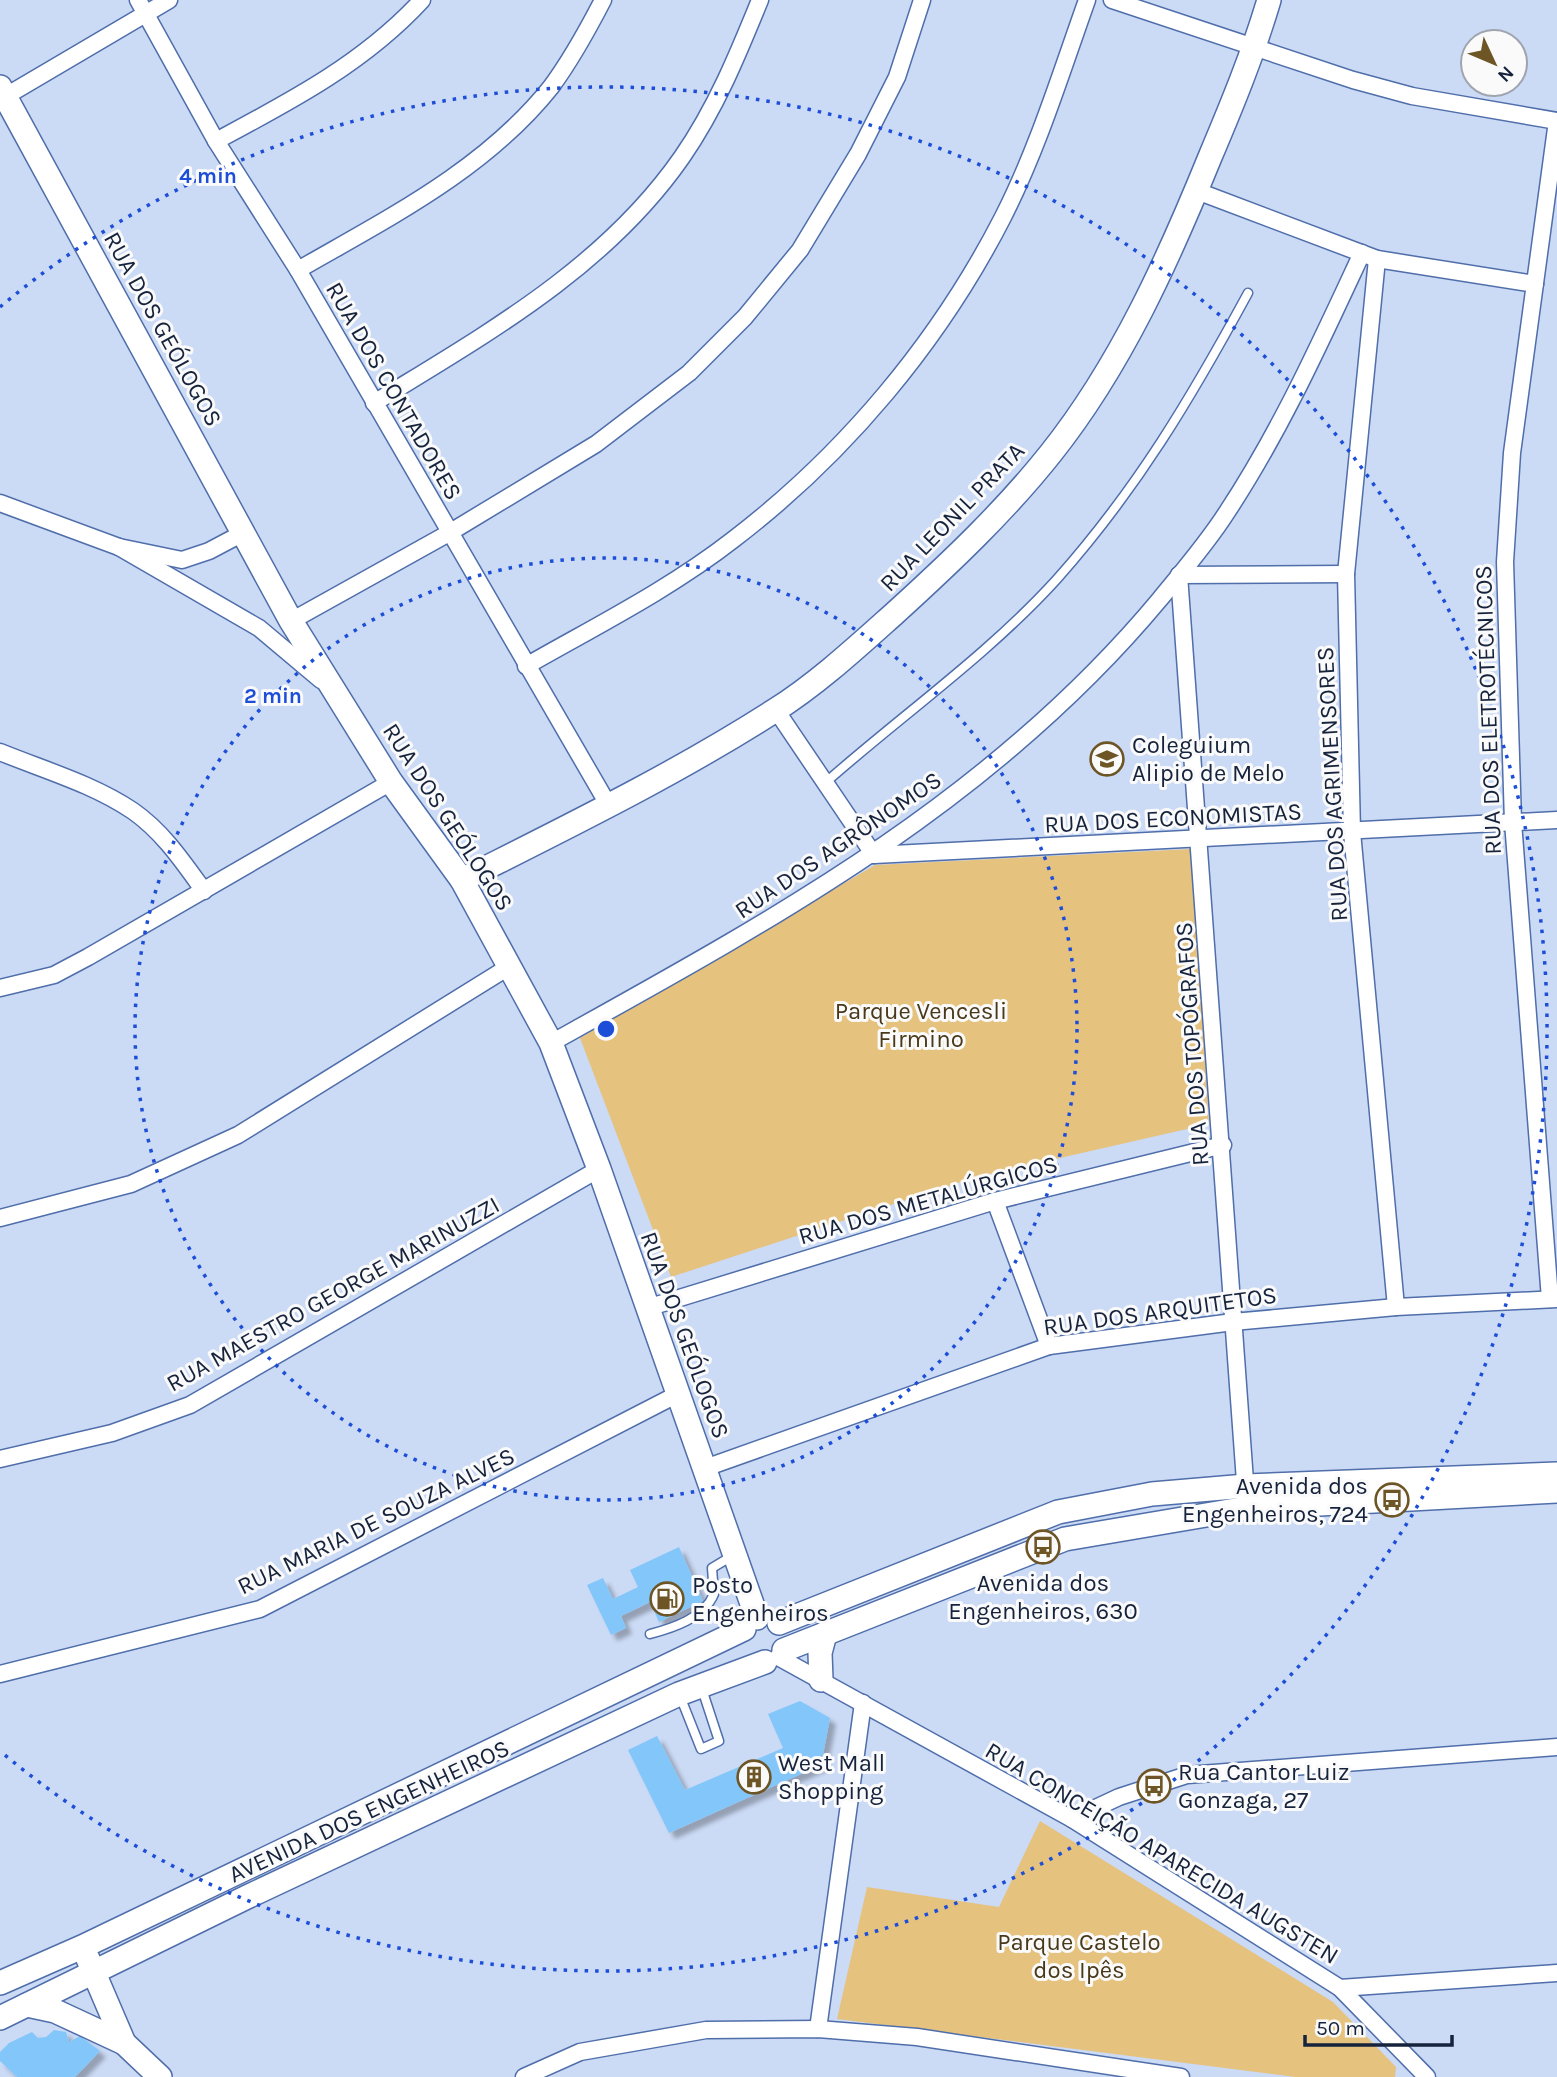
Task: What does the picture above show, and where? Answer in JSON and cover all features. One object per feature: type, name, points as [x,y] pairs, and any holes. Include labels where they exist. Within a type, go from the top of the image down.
[{"type":"street","points":[[3,92],[142,7],[169,0]]},
{"type":"street","points":[[216,141],[320,85],[367,51],[422,0]]},
{"type":"street","points":[[298,270],[460,173],[510,131],[551,86],[603,0]]},
{"type":"street","points":[[374,403],[554,288],[621,230],[682,157],[730,75],[760,0]]},
{"type":"street","points":[[291,621],[449,533],[596,444],[688,373],[745,317],[800,250],[858,153],[897,77],[922,0]]},
{"type":"street","points":[[526,666],[652,594],[733,540],[858,428],[958,294],[1003,217],[1032,152],[1087,0]]},
{"type":"street","points":[[1112,0],[1255,48],[1412,96],[1557,121]]},
{"type":"street","name":"RUA LEONIL PRATA","points":[[462,880],[609,806],[776,710],[853,650],[926,585],[990,522],[1052,452],[1098,385],[1140,314],[1197,191],[1255,48],[1269,0]]},
{"type":"street","name":"RUA DOS CONTADORES","points":[[142,7],[216,141],[298,270],[609,806]]},
{"type":"street","name":"RUA DOS GEÓLOGOS","points":[[3,92],[291,621],[391,782],[462,880],[551,1043],[760,1623]]},
{"type":"street","name":"RUA DOS ELETROTÉCNICOS","points":[[1553,1299],[1513,822],[1505,562],[1512,453],[1557,121]]},
{"type":"street","points":[[1197,191],[1370,256],[1535,284]]},
{"type":"street","name":"RUA DOS AGRIMENSORES","points":[[1370,256],[1346,573],[1352,832],[1396,1307]]},
{"type":"street","name":"RUA DOS AGRÔNOMOS","points":[[551,1043],[754,931],[874,855],[962,790],[1044,721],[1121,645],[1180,575],[1227,513],[1296,396],[1370,256]]},
{"type":"street","points":[[0,503],[119,547],[182,560],[209,551],[243,533]]},
{"type":"street","points":[[119,547],[259,628],[340,696]]},
{"type":"street","points":[[1180,575],[1346,573]]},
{"type":"street","name":"RUA DOS TOPÓGRAFOS","points":[[1180,575],[1223,1145],[1246,1497]]},
{"type":"street","points":[[776,710],[874,855]]},
{"type":"street","points":[[0,752],[110,798],[134,812],[159,833],[204,891]]},
{"type":"street","points":[[0,988],[54,975],[391,782]]},
{"type":"street","name":"RUA DOS ECONOMISTAS","points":[[874,855],[1557,820]]},
{"type":"street","points":[[0,1219],[131,1184],[238,1135],[510,967]]},
{"type":"street","name":"RUA DOS METALÚRGICOS","points":[[647,1308],[995,1201],[1223,1145]]},
{"type":"street","name":"RUA MAESTRO GEORGE MARINUZZI","points":[[0,1459],[112,1433],[190,1405],[598,1169]]},
{"type":"street","points":[[995,1201],[1049,1346]]},
{"type":"street","name":"RUA DOS ARQUITETOS","points":[[705,1468],[1049,1346],[1233,1322],[1396,1307],[1553,1299]]},
{"type":"street","name":"RUA MARIA DE SOUZA ALVES","points":[[0,1674],[260,1609],[676,1395]]},
{"type":"street","name":"AVENIDA DOS ENGENHEIROS","points":[[0,2018],[247,1897],[678,1694],[1065,1539],[1246,1497],[1557,1474]]},
{"type":"street","name":"AVENIDA DOS ENGENHEIROS","points":[[0,1983],[82,1947],[627,1684],[760,1623],[1058,1512],[1152,1494],[1246,1497],[1557,1491]]},
{"type":"street","points":[[760,1623],[786,1632],[776,1656],[747,1654],[742,1642],[760,1623]]},
{"type":"street","points":[[821,1680],[820,1653],[825,1633]]},
{"type":"street","name":"RUA CONCEIÇÃO APARECIDA AUGSTEN","points":[[776,1656],[1072,1819],[1340,1988],[1427,2077]]},
{"type":"street","points":[[627,1684],[641,1711]]},
{"type":"street","points":[[818,2029],[863,1703]]},
{"type":"street","points":[[1072,1819],[1119,1797],[1187,1775],[1557,1747]]},
{"type":"street","points":[[82,1947],[124,2043]]},
{"type":"street","points":[[1340,1988],[1557,1973]]},
{"type":"street","points":[[27,2005],[55,2011],[124,2043],[160,2077]]},
{"type":"street","points":[[524,2077],[580,2052],[706,2030],[818,2029],[917,2037],[1181,2077]]},
{"type":"lane","points":[[825,783],[987,647],[1055,581],[1116,510],[1163,444],[1248,293]]},
{"type":"lane","points":[[650,1634],[672,1629],[697,1614],[713,1594],[712,1568],[735,1554]]},
{"type":"lane","points":[[678,1694],[701,1749],[719,1741],[700,1685]]},
{"type":"green space","name":"Parque Vencesli Firmino","points":[[1191,849],[1209,1124],[976,1177],[671,1277],[580,1038],[875,865]]},
{"type":"green space","name":"Parque Castelo dos Ipês","points":[[1040,1821],[1333,2002],[1396,2067],[1395,2077],[1296,2077],[837,2019],[867,1887],[999,1907]]},
{"type":"building","points":[[679,1547],[703,1601],[659,1622],[650,1602],[621,1616],[626,1628],[611,1635],[587,1585],[603,1578],[613,1599],[638,1587],[630,1570]]},
{"type":"building","name":"West Mall Shopping","points":[[800,1701],[830,1718],[821,1765],[669,1833],[628,1750],[657,1736],[685,1790],[783,1748],[768,1714]]},
{"type":"building","points":[[54,2030],[66,2032],[69,2042],[80,2036],[100,2051],[75,2077],[17,2077],[0,2061],[0,2052],[9,2043],[32,2032],[38,2038],[46,2037]]},
{"type":"place","name":"Coleguium Alipio de Melo","points":[[1107,759]]},
{"type":"place","name":"Avenida dos Engenheiros, 724","points":[[1392,1500]]},
{"type":"place","name":"Avenida dos Engenheiros, 630","points":[[1043,1547]]},
{"type":"place","name":"Posto Engenheiros","points":[[667,1599]]},
{"type":"place","name":"West Mall Shopping","points":[[754,1777]]},
{"type":"place","name":"Rua Cantor Luiz Gonzaga, 27","points":[[1154,1786]]}]
